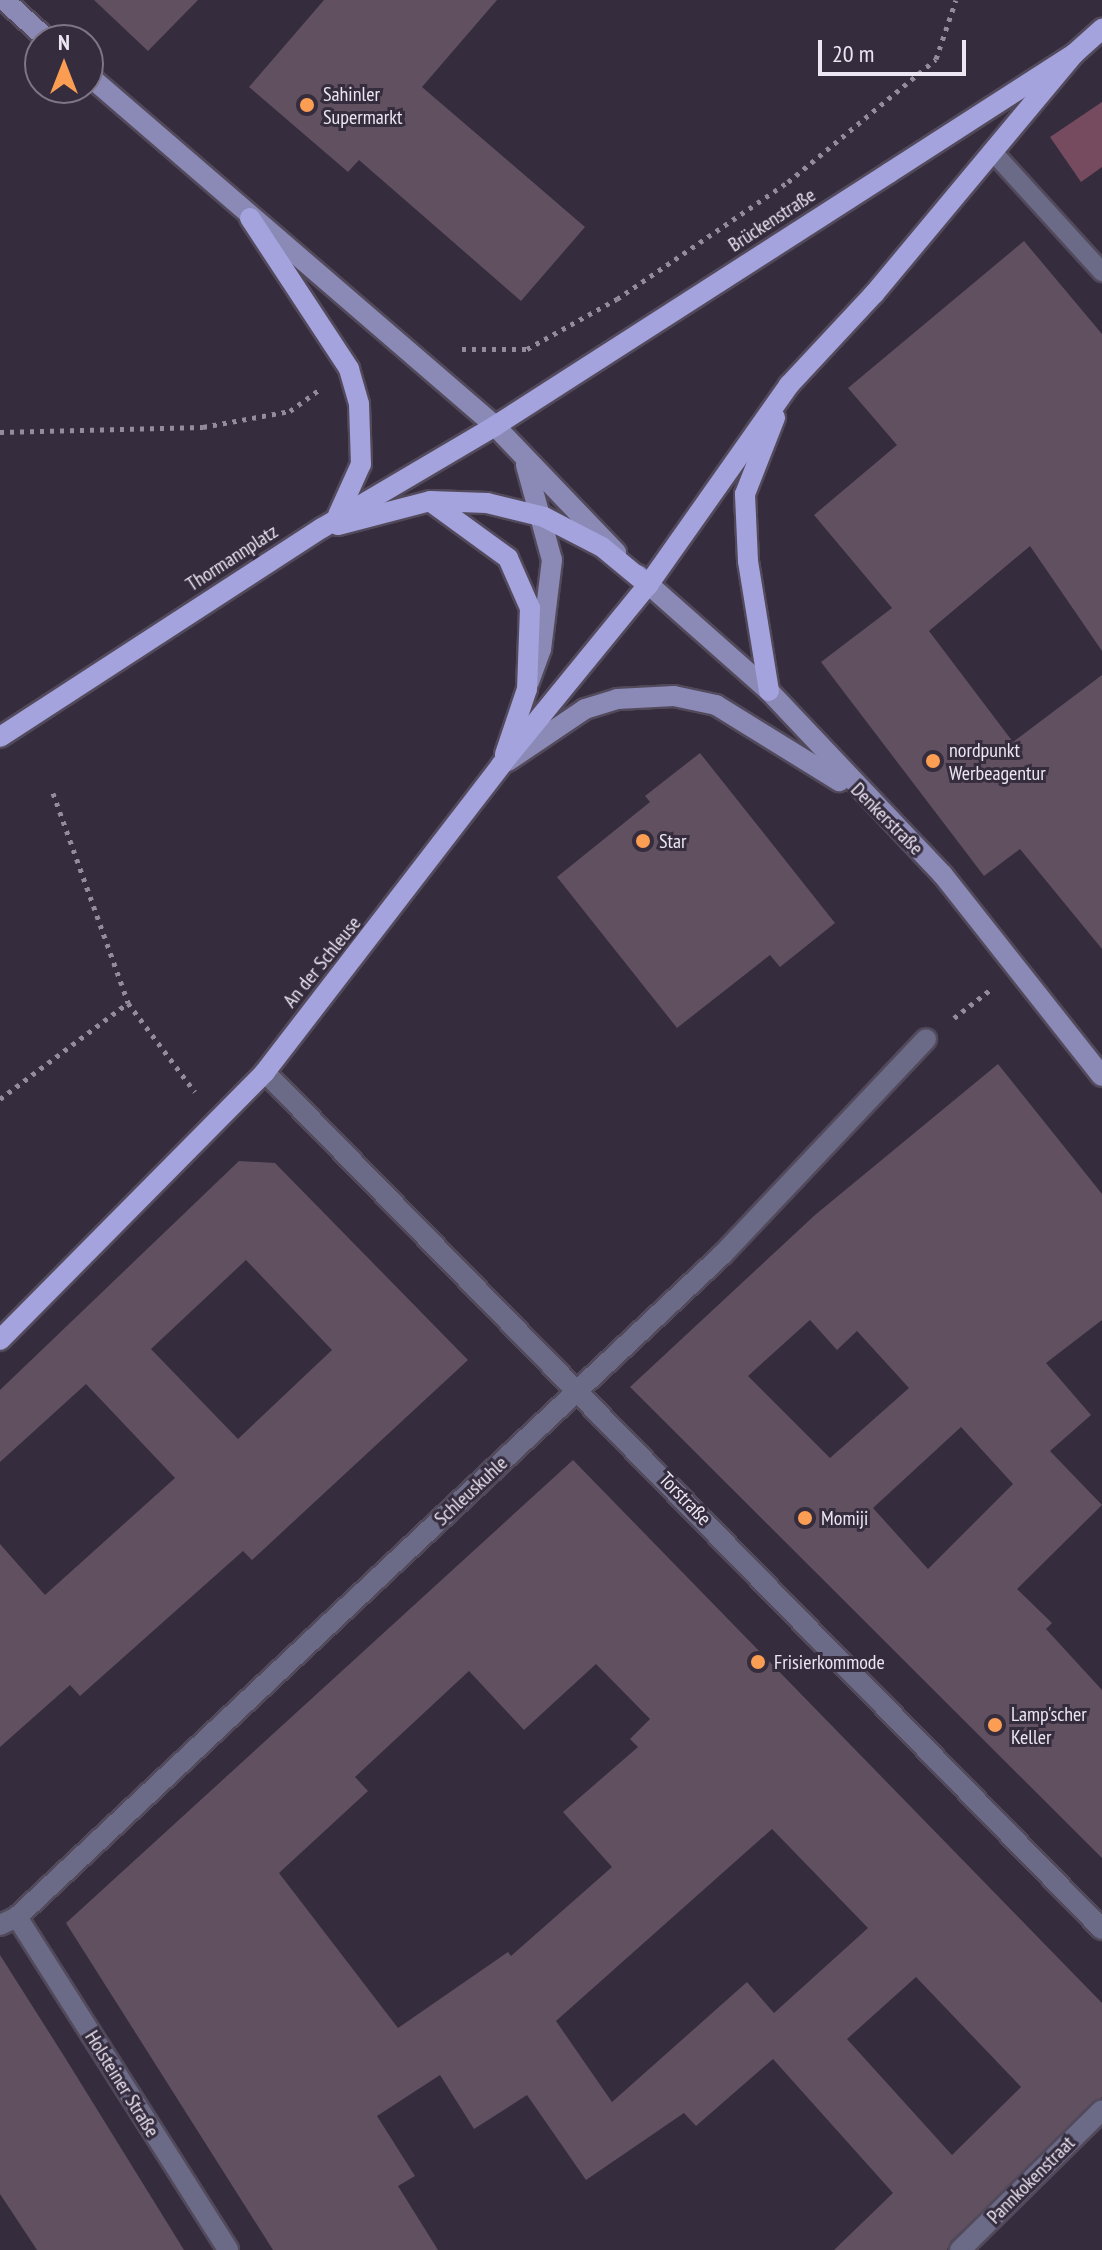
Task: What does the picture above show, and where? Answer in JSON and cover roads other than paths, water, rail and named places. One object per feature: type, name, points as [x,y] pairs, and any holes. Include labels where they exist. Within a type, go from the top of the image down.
[{"type":"main road","points":[[4,0],[30,24]]},
{"type":"main road","name":"Brückenstraße","points":[[648,585],[789,385],[874,294],[1074,54],[1102,29]]},
{"type":"main road","name":"Brückenstraße","points":[[495,426],[1074,54]]},
{"type":"main road","points":[[104,89],[495,426],[648,585]]},
{"type":"main road","points":[[250,218],[349,369],[359,404],[361,464],[329,523]]},
{"type":"main road","points":[[769,691],[748,561],[745,494],[789,385]]},
{"type":"main road","name":"Thormannplatz","points":[[0,737],[329,523],[495,426]]},
{"type":"main road","points":[[501,765],[527,689],[549,608],[552,560],[544,517],[529,469],[513,445]]},
{"type":"main road","points":[[329,523],[430,501],[487,503],[544,517],[602,547],[648,585]]},
{"type":"main road","points":[[430,501],[508,558],[530,608],[527,689]]},
{"type":"main road","name":"Denkerstraße","points":[[648,585],[769,691],[866,799],[943,875],[1019,967],[1102,1076]]},
{"type":"main road","name":"An der Schleuse","points":[[0,1340],[265,1072],[501,765],[648,585]]},
{"type":"main road","points":[[501,765],[585,709],[617,699],[674,696],[716,705],[755,725],[866,799]]},
{"type":"street","name":"Schleuskuhle","points":[[8,1921],[722,1255],[926,1039]]},
{"type":"street","name":"Torstraße","points":[[265,1072],[579,1390],[1102,1929]]},
{"type":"street","name":"Holsteiner Straße","points":[[8,1921],[228,2250]]},
{"type":"street","name":"Pannkokenstraat","points":[[960,2250],[1102,2110]]},
{"type":"lane","points":[[992,151],[1102,272]]},
{"type":"place","name":"Sahinler Supermarkt","points":[[307,105]]},
{"type":"place","name":"nordpunkt Werbeagentur","points":[[933,761]]},
{"type":"place","name":"Star","points":[[643,841]]},
{"type":"place","name":"Momiji","points":[[805,1518]]},
{"type":"place","name":"Frisierkommode","points":[[758,1662]]},
{"type":"place","name":"Lamp'scher Keller","points":[[995,1725]]}]
